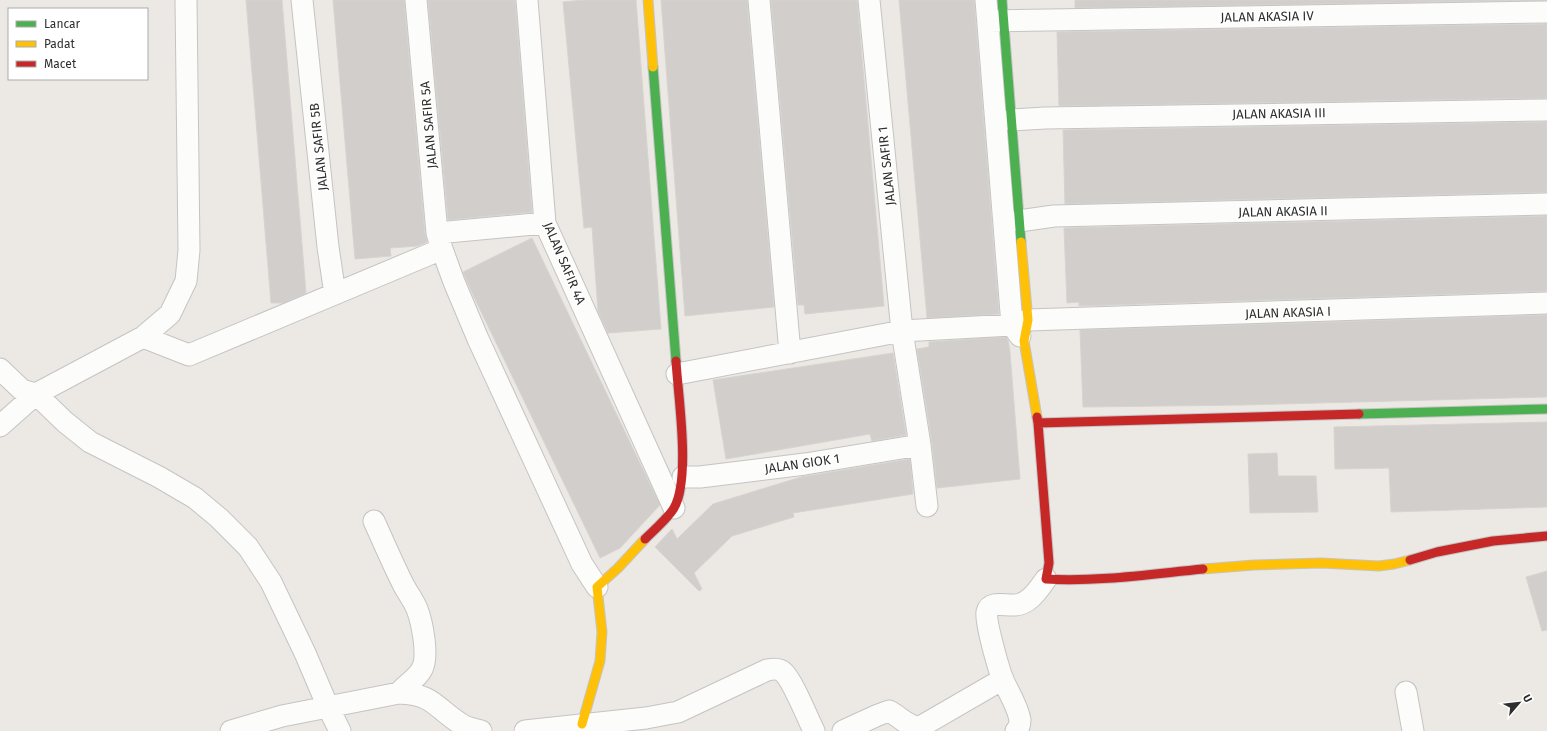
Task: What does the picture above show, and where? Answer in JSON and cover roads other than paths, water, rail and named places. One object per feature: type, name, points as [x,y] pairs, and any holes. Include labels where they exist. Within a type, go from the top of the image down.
[{"type":"street","points":[[0,426],[36,394],[143,337],[170,314],[186,282],[190,250],[186,0]]},
{"type":"street","name":"JALAN SAFIR 5B","points":[[302,0],[328,247],[335,294]]},
{"type":"street","name":"JALAN SAFIR 5A","points":[[416,0],[440,241],[478,339],[582,564],[597,587]]},
{"type":"street","name":"JALAN SAFIR 4A","points":[[527,0],[546,223],[674,508]]},
{"type":"street","points":[[582,724],[600,661],[602,632],[597,587],[618,568],[674,508],[683,477],[677,374],[648,0]]},
{"type":"street","points":[[759,0],[790,353]]},
{"type":"street","name":"JALAN SAFIR 1","points":[[870,0],[902,331]]},
{"type":"street","points":[[986,0],[998,14],[1011,120],[1019,221],[1021,329]]},
{"type":"street","name":"JALAN AKASIA IV","points":[[998,14],[1547,12]]},
{"type":"street","points":[[998,14],[1021,329],[1038,424],[1049,563],[1046,579],[1028,601],[1015,606],[1000,604],[992,606],[988,610],[987,614],[1003,679],[1019,717],[1020,725],[1016,731]]},
{"type":"street","name":"JALAN AKASIA III","points":[[1011,120],[1053,118],[1547,110]]},
{"type":"street","name":"JALAN AKASIA II","points":[[1019,221],[1054,216],[1547,204]]},
{"type":"street","points":[[143,337],[189,355],[335,294],[440,241],[546,223]]},
{"type":"street","name":"JALAN AKASIA I","points":[[677,374],[902,331],[1021,329],[1547,303]]},
{"type":"street","points":[[902,331],[920,444],[927,506]]},
{"type":"street","points":[[0,369],[22,390],[36,394],[65,422],[90,442],[152,473],[195,498],[219,518],[248,547],[271,582],[340,731]]},
{"type":"street","points":[[1038,424],[1547,409]]},
{"type":"street","name":"JALAN GIOK 1","points":[[683,477],[700,477],[805,464],[920,444]]},
{"type":"street","points":[[374,521],[402,582],[416,608],[421,622],[425,656],[423,668],[416,678],[405,685],[399,693]]},
{"type":"street","points":[[1046,579],[1069,580],[1101,578],[1254,565],[1321,563],[1379,566],[1394,564],[1437,552],[1493,541],[1547,536]]},
{"type":"street","points":[[525,731],[661,716],[678,712],[767,670],[773,669],[779,670],[787,676],[814,731]]},
{"type":"street","points":[[843,731],[889,711],[908,725],[920,727],[1003,679]]},
{"type":"street","points":[[1406,692],[1413,731]]},
{"type":"street","points":[[231,731],[282,716],[399,693],[413,693],[424,697],[435,703],[462,725],[481,731]]}]
